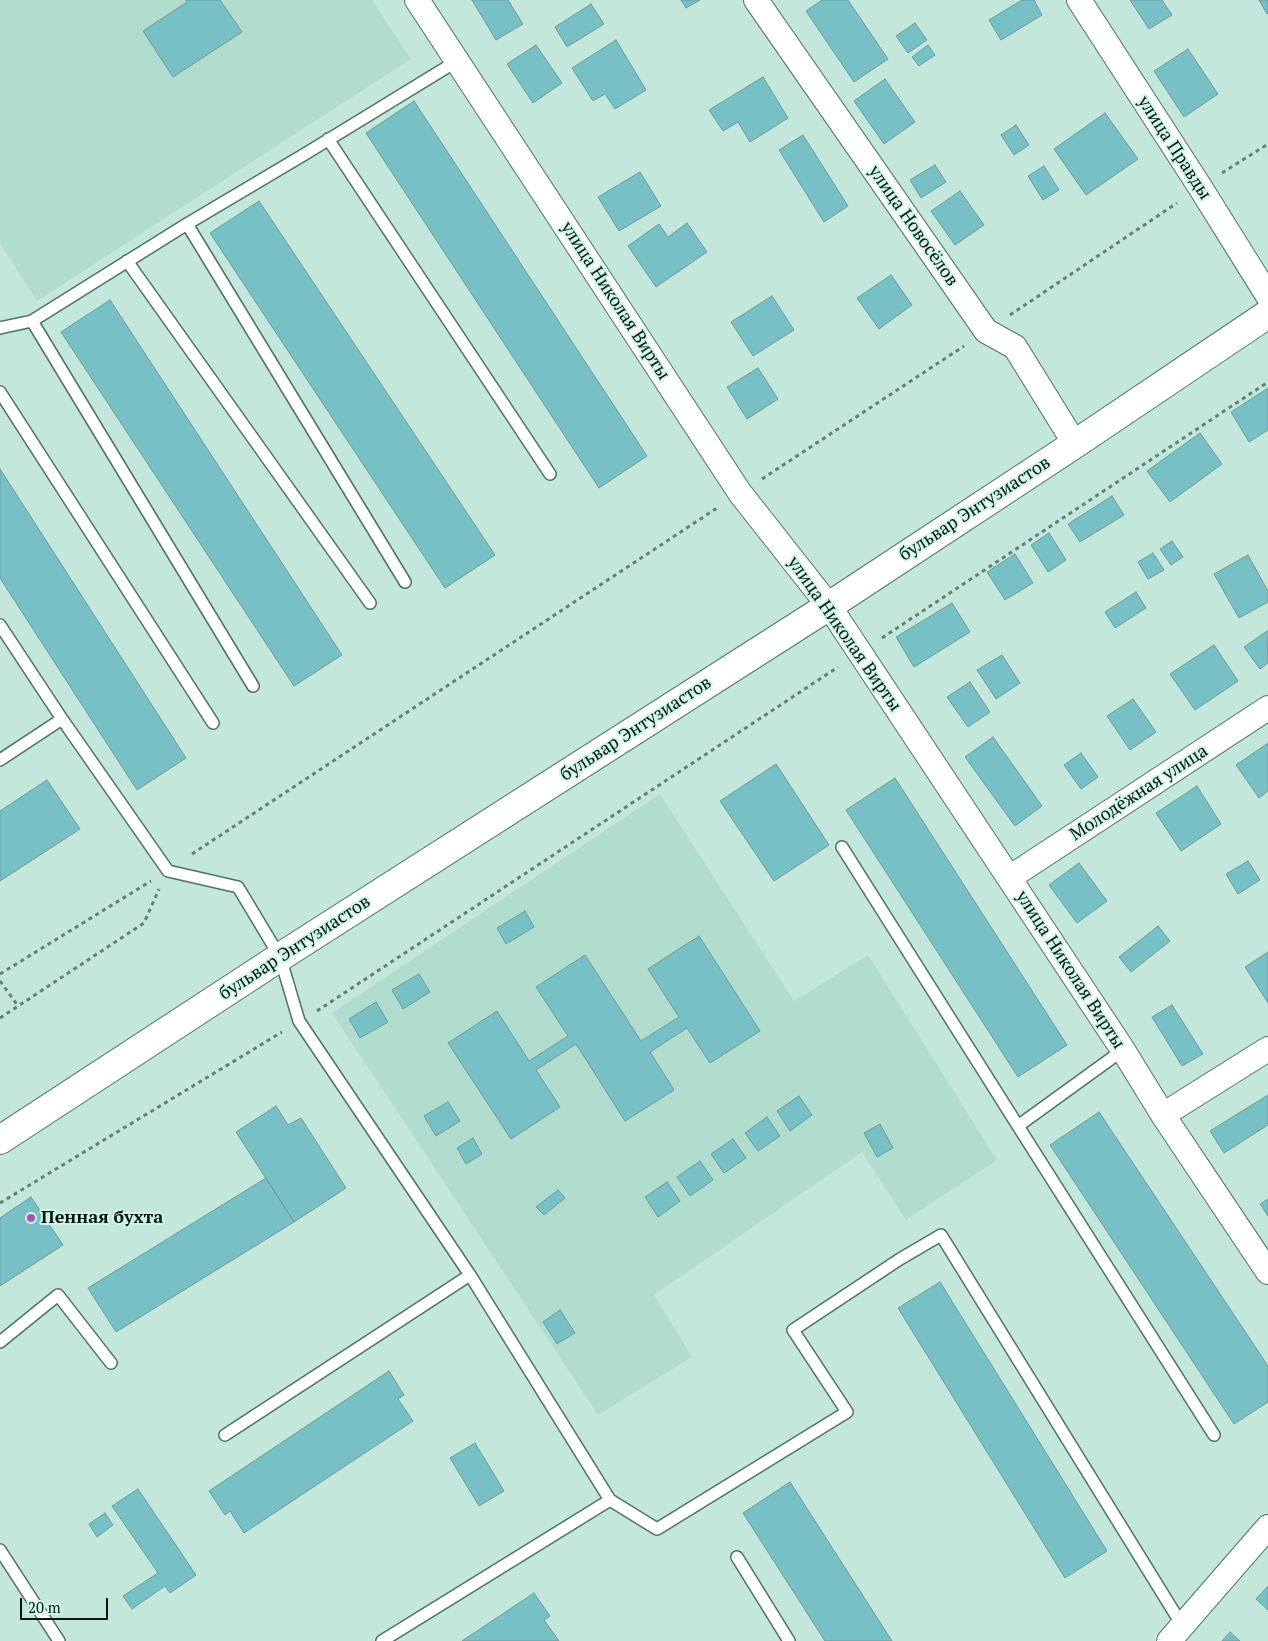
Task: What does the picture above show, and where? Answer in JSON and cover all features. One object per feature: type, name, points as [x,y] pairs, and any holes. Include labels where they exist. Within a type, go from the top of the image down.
[{"type":"main road","name":"бульвар Энтузиастов","points":[[0,1140],[280,957],[829,606],[1076,444],[1268,314]]},
{"type":"street","name":"улица Николая Вирты","points":[[417,0],[740,493],[829,606],[1123,1050],[1163,1116],[1268,1272]]},
{"type":"street","name":"улица Новосёлов","points":[[756,0],[986,332],[1015,347],[1076,444]]},
{"type":"street","name":"улица Правды","points":[[1079,0],[1268,296]]},
{"type":"street","name":"Молодёжная улица","points":[[1009,878],[1268,708]]},
{"type":"street","points":[[1163,1116],[1268,1049]]},
{"type":"street","points":[[1176,1633],[1268,1527]]},
{"type":"lane","points":[[0,328],[32,321],[187,224],[457,61]]},
{"type":"lane","points":[[328,139],[550,474]]},
{"type":"lane","points":[[187,224],[405,582]]},
{"type":"lane","points":[[127,261],[370,603]]},
{"type":"lane","points":[[32,321],[253,686]]},
{"type":"lane","points":[[0,392],[213,724]]},
{"type":"lane","points":[[0,625],[62,719],[168,871],[238,888],[280,957],[299,1022],[470,1275],[610,1500],[657,1529],[848,1412],[793,1330],[900,1259],[941,1236],[1176,1633]]},
{"type":"lane","points":[[0,760],[62,719]]},
{"type":"lane","points":[[842,847],[1214,1435]]},
{"type":"lane","points":[[1018,1126],[1123,1050]]},
{"type":"lane","points":[[225,1436],[470,1275]]},
{"type":"lane","points":[[0,1342],[58,1295],[111,1363]]},
{"type":"lane","points":[[382,1641],[610,1500]]},
{"type":"lane","points":[[0,1550],[59,1641]]},
{"type":"lane","points":[[737,1557],[790,1641]]},
{"type":"path","points":[[0,1203],[299,1022],[1268,382]]},
{"type":"path","points":[[0,974],[168,871]]},
{"type":"path","points":[[0,1018],[144,923],[168,871]]},
{"type":"path","points":[[0,981],[18,1006]]},
{"type":"shaded area","points":[[0,0],[372,0],[411,59],[37,301],[0,243]]},
{"type":"shaded area","points":[[660,794],[794,1001],[868,955],[997,1160],[906,1220],[862,1152],[654,1295],[692,1357],[598,1415],[332,1013]]},
{"type":"building","points":[[186,0],[220,0],[242,32],[173,77],[143,31],[187,2]]},
{"type":"building","points":[[472,0],[508,0],[523,24],[496,40]]},
{"type":"building","points":[[681,0],[700,0],[686,8]]},
{"type":"building","points":[[822,0],[848,0],[888,59],[854,82],[806,11]]},
{"type":"building","points":[[1022,0],[1034,0],[1042,15],[1001,40],[989,20]]},
{"type":"building","points":[[1130,0],[1162,0],[1172,15],[1149,29]]},
{"type":"building","points":[[1259,0],[1268,0],[1267,14]]},
{"type":"building","points":[[591,4],[604,24],[567,47],[555,27]]},
{"type":"building","points":[[915,23],[927,40],[908,53],[896,36]]},
{"type":"building","points":[[616,40],[646,90],[615,109],[605,94],[593,101],[572,68]]},
{"type":"building","points":[[536,45],[562,83],[533,103],[507,64]]},
{"type":"building","points":[[928,45],[935,55],[919,66],[912,57]]},
{"type":"building","points":[[1188,49],[1218,94],[1184,117],[1154,71]]},
{"type":"building","points":[[763,77],[788,118],[750,142],[738,122],[723,131],[709,110]]},
{"type":"building","points":[[885,79],[915,122],[884,144],[854,101]]},
{"type":"building","points":[[414,101],[647,456],[599,488],[366,133]]},
{"type":"building","points":[[1105,113],[1138,159],[1086,195],[1054,149]]},
{"type":"building","points":[[1016,125],[1029,145],[1014,155],[1001,135]]},
{"type":"building","points":[[803,135],[848,206],[824,222],[779,150]]},
{"type":"building","points":[[935,165],[946,182],[921,198],[910,180]]},
{"type":"building","points":[[1044,166],[1059,190],[1043,200],[1028,176]]},
{"type":"building","points":[[640,172],[661,206],[619,231],[598,197]]},
{"type":"building","points":[[960,191],[984,225],[955,245],[931,211]]},
{"type":"building","points":[[259,201],[495,555],[445,588],[210,233]]},
{"type":"building","points":[[687,223],[707,252],[656,287],[628,246],[659,224],[668,237]]},
{"type":"building","points":[[891,275],[912,305],[879,329],[857,298]]},
{"type":"building","points":[[772,296],[794,330],[753,356],[731,322]]},
{"type":"building","points":[[110,300],[342,655],[294,686],[61,332]]},
{"type":"building","points":[[758,368],[778,399],[747,419],[727,387]]},
{"type":"building","points":[[1268,388],[1268,430],[1249,442],[1231,412]]},
{"type":"building","points":[[1200,433],[1222,464],[1170,502],[1147,471]]},
{"type":"building","points":[[0,469],[186,758],[137,790],[0,578]]},
{"type":"building","points":[[1112,496],[1124,515],[1080,542],[1068,524]]},
{"type":"building","points":[[1049,533],[1066,560],[1048,572],[1031,545]]},
{"type":"building","points":[[1172,541],[1183,557],[1171,565],[1160,549]]},
{"type":"building","points":[[1153,553],[1164,570],[1148,579],[1138,562]]},
{"type":"building","points":[[1015,554],[1033,583],[1005,600],[987,572]]},
{"type":"building","points":[[1248,555],[1268,591],[1268,602],[1239,618],[1214,574]]},
{"type":"building","points":[[1136,592],[1146,608],[1115,628],[1105,612]]},
{"type":"building","points":[[952,603],[970,632],[914,667],[896,637]]},
{"type":"building","points":[[1267,631],[1268,663],[1260,669],[1244,647]]},
{"type":"building","points":[[1214,645],[1238,681],[1195,710],[1170,674]]},
{"type":"building","points":[[1002,655],[1020,683],[996,699],[977,670]]},
{"type":"building","points":[[970,682],[990,712],[968,727],[947,697]]},
{"type":"building","points":[[1133,699],[1156,732],[1130,750],[1107,716]]},
{"type":"building","points":[[993,737],[1042,806],[1015,826],[965,757]]},
{"type":"building","points":[[1268,743],[1268,791],[1259,798],[1236,765]]},
{"type":"building","points":[[1081,753],[1098,777],[1081,789],[1064,765]]},
{"type":"building","points":[[776,764],[829,845],[774,881],[720,801]]},
{"type":"building","points":[[895,778],[1067,1045],[1018,1077],[846,810]]},
{"type":"building","points":[[47,780],[80,829],[0,881],[0,811]]},
{"type":"building","points":[[1197,786],[1221,824],[1181,851],[1156,813]]},
{"type":"building","points":[[1248,861],[1260,880],[1238,894],[1226,874]]},
{"type":"building","points":[[1079,863],[1107,901],[1077,923],[1049,885]]},
{"type":"building","points":[[525,911],[534,927],[506,944],[497,928]]},
{"type":"building","points":[[1158,926],[1170,941],[1131,972],[1119,957]]},
{"type":"building","points":[[699,936],[760,1031],[710,1063],[687,1028],[650,1052],[674,1090],[625,1121],[576,1044],[536,1070],[560,1107],[511,1139],[448,1043],[497,1011],[529,1061],[568,1036],[536,987],[585,955],[641,1041],[679,1017],[648,969]]},
{"type":"building","points":[[1268,952],[1268,1003],[1245,967]]},
{"type":"building","points":[[419,974],[430,992],[403,1009],[392,990]]},
{"type":"building","points":[[376,1002],[388,1022],[360,1038],[349,1019]]},
{"type":"building","points":[[1172,1005],[1203,1054],[1182,1066],[1152,1017]]},
{"type":"building","points":[[1268,1095],[1268,1125],[1224,1153],[1210,1131]]},
{"type":"building","points":[[799,1096],[812,1115],[790,1131],[777,1111]]},
{"type":"building","points":[[448,1102],[460,1121],[436,1136],[424,1116]]},
{"type":"building","points":[[276,1106],[288,1125],[301,1118],[346,1188],[294,1222],[236,1132]]},
{"type":"building","points":[[1099,1112],[1268,1366],[1268,1402],[1234,1424],[1050,1145]]},
{"type":"building","points":[[767,1117],[780,1136],[758,1151],[745,1133]]},
{"type":"building","points":[[880,1124],[893,1148],[877,1157],[864,1133]]},
{"type":"building","points":[[473,1138],[482,1154],[466,1164],[457,1148]]},
{"type":"building","points":[[733,1139],[746,1158],[724,1173],[711,1154]]},
{"type":"building","points":[[700,1161],[713,1180],[690,1196],[677,1177]]},
{"type":"building","points":[[266,1178],[294,1222],[116,1332],[88,1288]]},
{"type":"building","points":[[667,1182],[680,1201],[658,1217],[645,1197]]},
{"type":"building","points":[[558,1190],[565,1198],[544,1215],[536,1207]]},
{"type":"building","points":[[31,1197],[63,1245],[0,1286],[0,1218]]},
{"type":"building","points":[[1268,1199],[1268,1216],[1260,1204]]},
{"type":"building","points":[[940,1282],[1107,1551],[1065,1578],[898,1308]]},
{"type":"building","points":[[560,1310],[575,1333],[557,1344],[543,1322]]},
{"type":"building","points":[[389,1371],[404,1395],[398,1399],[413,1421],[244,1533],[230,1511],[225,1515],[209,1491]]},
{"type":"building","points":[[475,1443],[504,1491],[479,1506],[450,1458]]},
{"type":"building","points":[[790,1482],[892,1641],[825,1641],[743,1513]]},
{"type":"building","points":[[138,1489],[196,1575],[170,1593],[165,1586],[132,1609],[123,1596],[158,1573],[112,1506]]},
{"type":"building","points":[[105,1513],[113,1525],[97,1537],[89,1524]]},
{"type":"building","points":[[1268,1586],[1268,1610],[1256,1599]]},
{"type":"building","points":[[534,1593],[550,1616],[544,1620],[559,1641],[462,1641]]},
{"type":"building","points":[[1230,1632],[1240,1641],[1222,1641]]},
{"type":"place","name":"Пенная бухта","points":[[31,1218]]}]
